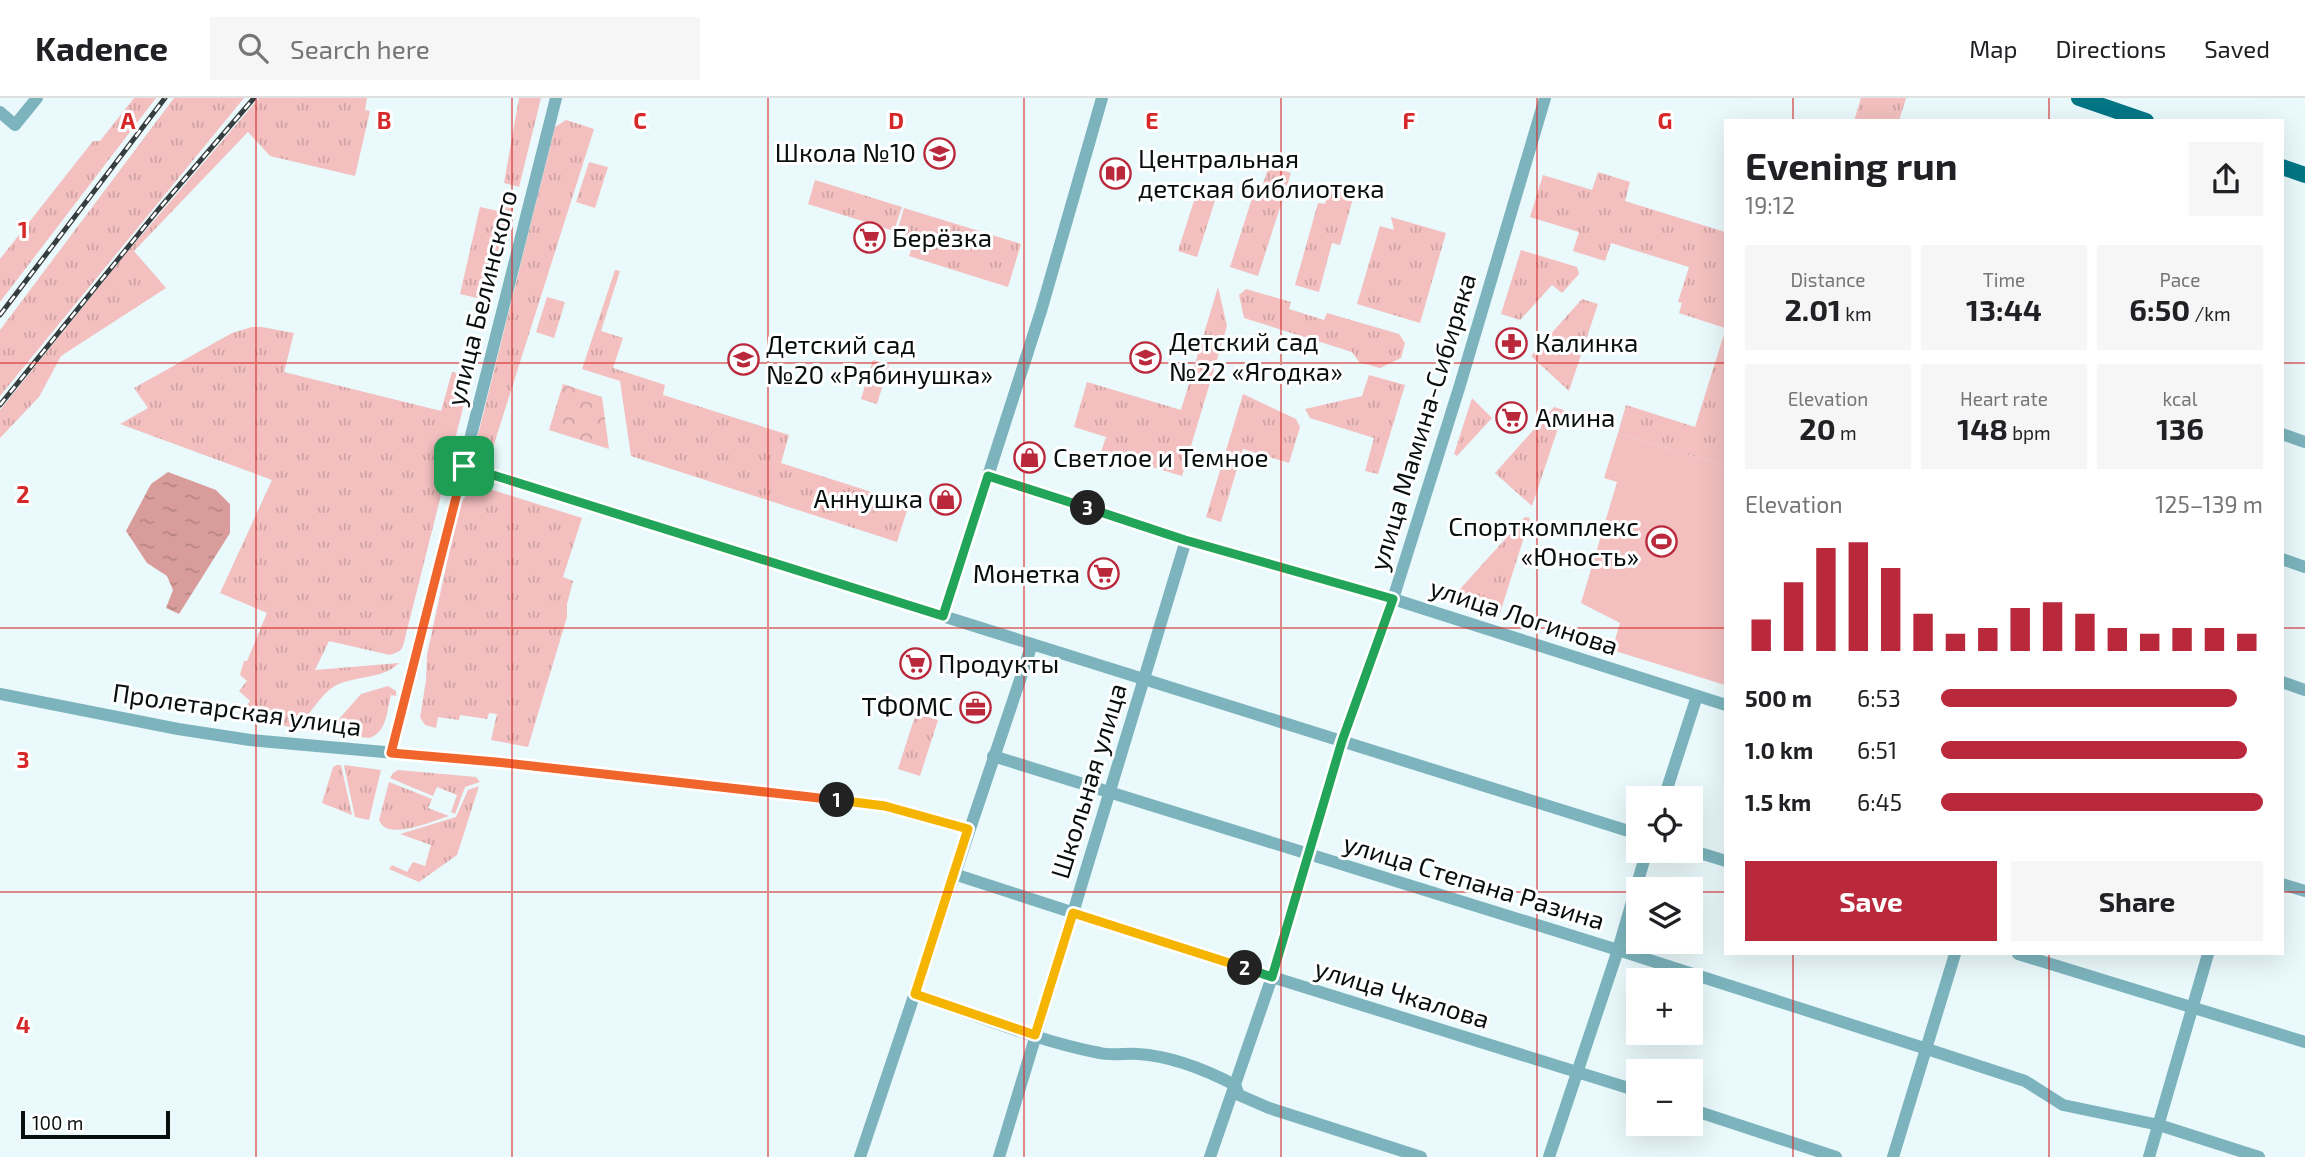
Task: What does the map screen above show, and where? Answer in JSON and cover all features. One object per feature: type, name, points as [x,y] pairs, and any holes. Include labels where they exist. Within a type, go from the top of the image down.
[{"type":"main road","points":[[2079,98],[2140,119]]},
{"type":"main road","points":[[2284,168],[2305,175]]},
{"type":"street","points":[[0,112],[15,125],[37,98]]},
{"type":"street","name":"улица Белинского","points":[[391,753],[556,98]]},
{"type":"street","points":[[943,616],[1041,311],[1102,98]]},
{"type":"street","name":"улица Мамина-Сибиряка","points":[[1210,1157],[1272,977],[1342,741],[1393,599],[1545,98]]},
{"type":"street","points":[[2284,435],[2305,442]]},
{"type":"street","points":[[464,466],[1626,830]]},
{"type":"street","name":"улица Логинова","points":[[988,476],[1185,540],[1393,599],[1724,704]]},
{"type":"street","name":"Школьная улица","points":[[999,1157],[1185,540]]},
{"type":"street","points":[[2284,560],[2305,567]]},
{"type":"street","points":[[860,1157],[1032,643]]},
{"type":"street","points":[[2284,683],[2305,690]]},
{"type":"street","name":"Пролетарская улица","points":[[0,694],[178,729],[250,740],[496,762],[885,806],[968,829]]},
{"type":"street","points":[[1668,786],[1697,696]]},
{"type":"street","name":"улица Степана Разина","points":[[993,756],[1927,1049],[2025,1081],[2063,1105],[2160,1125],[2259,1157]]},
{"type":"street","points":[[1703,854],[1724,860]]},
{"type":"street","points":[[1549,1157],[1618,950],[1643,863]]},
{"type":"street","name":"улица Чкалова","points":[[954,874],[1626,1087]]},
{"type":"street","points":[[2284,885],[2305,891]]},
{"type":"street","points":[[1893,1157],[1955,955]]},
{"type":"street","points":[[2021,955],[2305,1042]]},
{"type":"street","points":[[2149,1157],[2208,955]]},
{"type":"street","points":[[915,994],[1035,1035],[1102,1054],[1139,1054],[1175,1061],[1235,1084],[1239,1095],[1269,1108],[1420,1157]]},
{"type":"street","points":[[1703,1113],[1836,1157]]},
{"type":"green space","points":[[134,98],[156,98],[0,302],[0,259],[93,141],[100,141]]},
{"type":"green space","points":[[174,98],[244,98],[0,396],[0,330]]},
{"type":"green space","points":[[259,98],[367,98],[365,110],[370,111],[355,176],[270,156],[248,132],[134,251],[166,288],[61,356],[39,397],[0,438],[0,410],[128,251]]},
{"type":"green space","points":[[519,98],[541,98],[519,187],[504,183]]},
{"type":"green space","points":[[1861,98],[1906,98],[1900,119],[1855,119]]},
{"type":"green space","points":[[566,120],[594,129],[489,460],[478,457],[475,447],[555,127]]},
{"type":"green space","points":[[589,162],[608,167],[595,208],[576,202]]},
{"type":"green space","points":[[1269,166],[1291,173],[1258,276],[1230,267],[1256,186],[1262,187]]},
{"type":"green space","points":[[1598,172],[1630,182],[1625,201],[1724,232],[1724,328],[1679,313],[1682,303],[1678,302],[1689,267],[1611,243],[1605,261],[1573,251],[1579,232],[1530,217],[1543,175],[1592,190]]},
{"type":"green space","points":[[815,180],[902,207],[894,231],[808,204]]},
{"type":"green space","points":[[1330,184],[1355,191],[1340,245],[1332,243],[1319,292],[1295,285],[1318,203],[1325,204]]},
{"type":"green space","points":[[1199,185],[1218,191],[1197,257],[1178,251]]},
{"type":"green space","points":[[502,193],[516,197],[490,301],[460,294],[480,207],[498,211]]},
{"type":"green space","points":[[904,208],[1021,244],[1008,287],[909,256],[915,238],[897,232]]},
{"type":"green space","points":[[1391,217],[1446,233],[1420,323],[1357,304],[1380,226],[1394,230]]},
{"type":"green space","points":[[1521,250],[1577,267],[1579,274],[1562,293],[1552,285],[1520,320],[1501,314]]},
{"type":"green space","points":[[615,270],[620,271],[601,331],[623,338],[613,368],[665,385],[663,395],[789,435],[781,463],[909,504],[897,542],[631,456],[620,381],[582,369]]},
{"type":"green space","points":[[1218,287],[1227,326],[1182,476],[1101,452],[1106,437],[1074,427],[1087,382],[1181,410]]},
{"type":"green space","points":[[1246,289],[1291,302],[1289,309],[1324,320],[1327,313],[1399,334],[1405,343],[1401,358],[1380,368],[1359,362],[1352,352],[1244,318],[1239,295]]},
{"type":"green space","points":[[547,297],[565,302],[554,338],[536,332]]},
{"type":"green space","points":[[1582,299],[1598,304],[1569,391],[1531,356]]},
{"type":"green space","points":[[252,327],[294,333],[284,372],[441,411],[452,372],[467,375],[470,380],[403,646],[400,651],[390,655],[329,641],[315,670],[399,663],[385,672],[351,680],[330,689],[298,729],[239,715],[250,701],[239,691],[247,681],[240,675],[267,613],[220,593],[272,480],[120,424],[148,408],[134,388],[232,333]]},
{"type":"green space","points":[[1724,334],[1724,466],[1618,433],[1626,405],[1695,427]]},
{"type":"green space","points":[[873,360],[889,365],[877,404],[861,399]]},
{"type":"green space","points":[[1369,375],[1405,385],[1378,474],[1365,471],[1374,438],[1310,418],[1305,409],[1362,396]]},
{"type":"green space","points":[[563,384],[602,397],[609,449],[549,430]]},
{"type":"green space","points":[[1243,394],[1296,419],[1300,427],[1289,463],[1243,449],[1221,522],[1206,517]]},
{"type":"green space","points":[[1472,398],[1492,418],[1457,456],[1454,454]]},
{"type":"green space","points":[[1554,407],[1564,410],[1532,506],[1495,473]]},
{"type":"green space","name":"Спорткомплекс «Юность»","points":[[1618,433],[1724,466],[1724,685],[1612,650],[1620,623],[1581,603],[1617,482],[1604,478]]},
{"type":"green space","points":[[480,486],[582,518],[563,577],[573,581],[567,604],[567,617],[528,747],[491,740],[497,714],[489,713],[487,719],[460,715],[459,720],[438,717],[436,728],[425,725],[420,717],[427,655],[458,511],[466,496]]},
{"type":"green space","points":[[1525,517],[1530,518],[1500,613],[1452,598]]},
{"type":"green space","points":[[388,686],[396,691],[396,696],[391,695],[383,726],[375,735],[369,738],[312,731],[326,720],[339,719],[361,694]]},
{"type":"green space","points":[[916,713],[938,720],[920,776],[898,769]]},
{"type":"green space","points":[[341,765],[352,815],[322,803],[333,767]]},
{"type":"green space","points":[[344,765],[381,770],[369,820],[355,817]]},
{"type":"green space","points":[[398,770],[476,777],[480,782],[465,787],[455,814],[451,812],[457,795],[437,787],[433,796],[390,778]]},
{"type":"green space","points":[[389,782],[432,799],[428,808],[449,816],[400,830],[384,826],[379,820]]},
{"type":"green space","points":[[479,786],[457,855],[419,882],[389,869],[392,865],[407,872],[413,862],[425,866],[431,845],[400,834],[456,817],[468,790]]},
{"type":"water","points":[[168,472],[216,490],[230,504],[230,533],[179,614],[166,608],[173,590],[167,576],[147,563],[126,531],[151,484]]},
{"type":"railway","points":[[0,315],[165,98]]},
{"type":"railway","points":[[0,405],[158,210],[254,98]]},
{"type":"place","name":"Школа №10","points":[[939,153]]},
{"type":"place","name":"Центральная детская библиотека","points":[[1115,174]]},
{"type":"place","name":"Берёзка","points":[[869,238]]},
{"type":"place","name":"Калинка","points":[[1512,343]]},
{"type":"place","name":"Детский сад №22 «Ягодка»","points":[[1146,357]]},
{"type":"place","name":"Детский сад №20 «Рябинушка»","points":[[743,360]]},
{"type":"place","name":"Амина","points":[[1512,418]]},
{"type":"place","name":"Светлое и Темное","points":[[1030,458]]},
{"type":"place","name":"Аннушка","points":[[946,499]]},
{"type":"place","name":"Спорткомплекс «Юность»","points":[[1662,542]]},
{"type":"place","name":"Монетка","points":[[1103,574]]},
{"type":"place","name":"Продукты","points":[[915,664]]},
{"type":"place","name":"ТФОМС","points":[[976,707]]},
{"type":"route","points":[[464,466],[943,616],[988,476],[1185,540],[1393,599],[1342,741],[1272,977],[1073,913],[1035,1035],[915,994],[968,829],[885,806],[496,762],[391,753],[464,466]]}]
